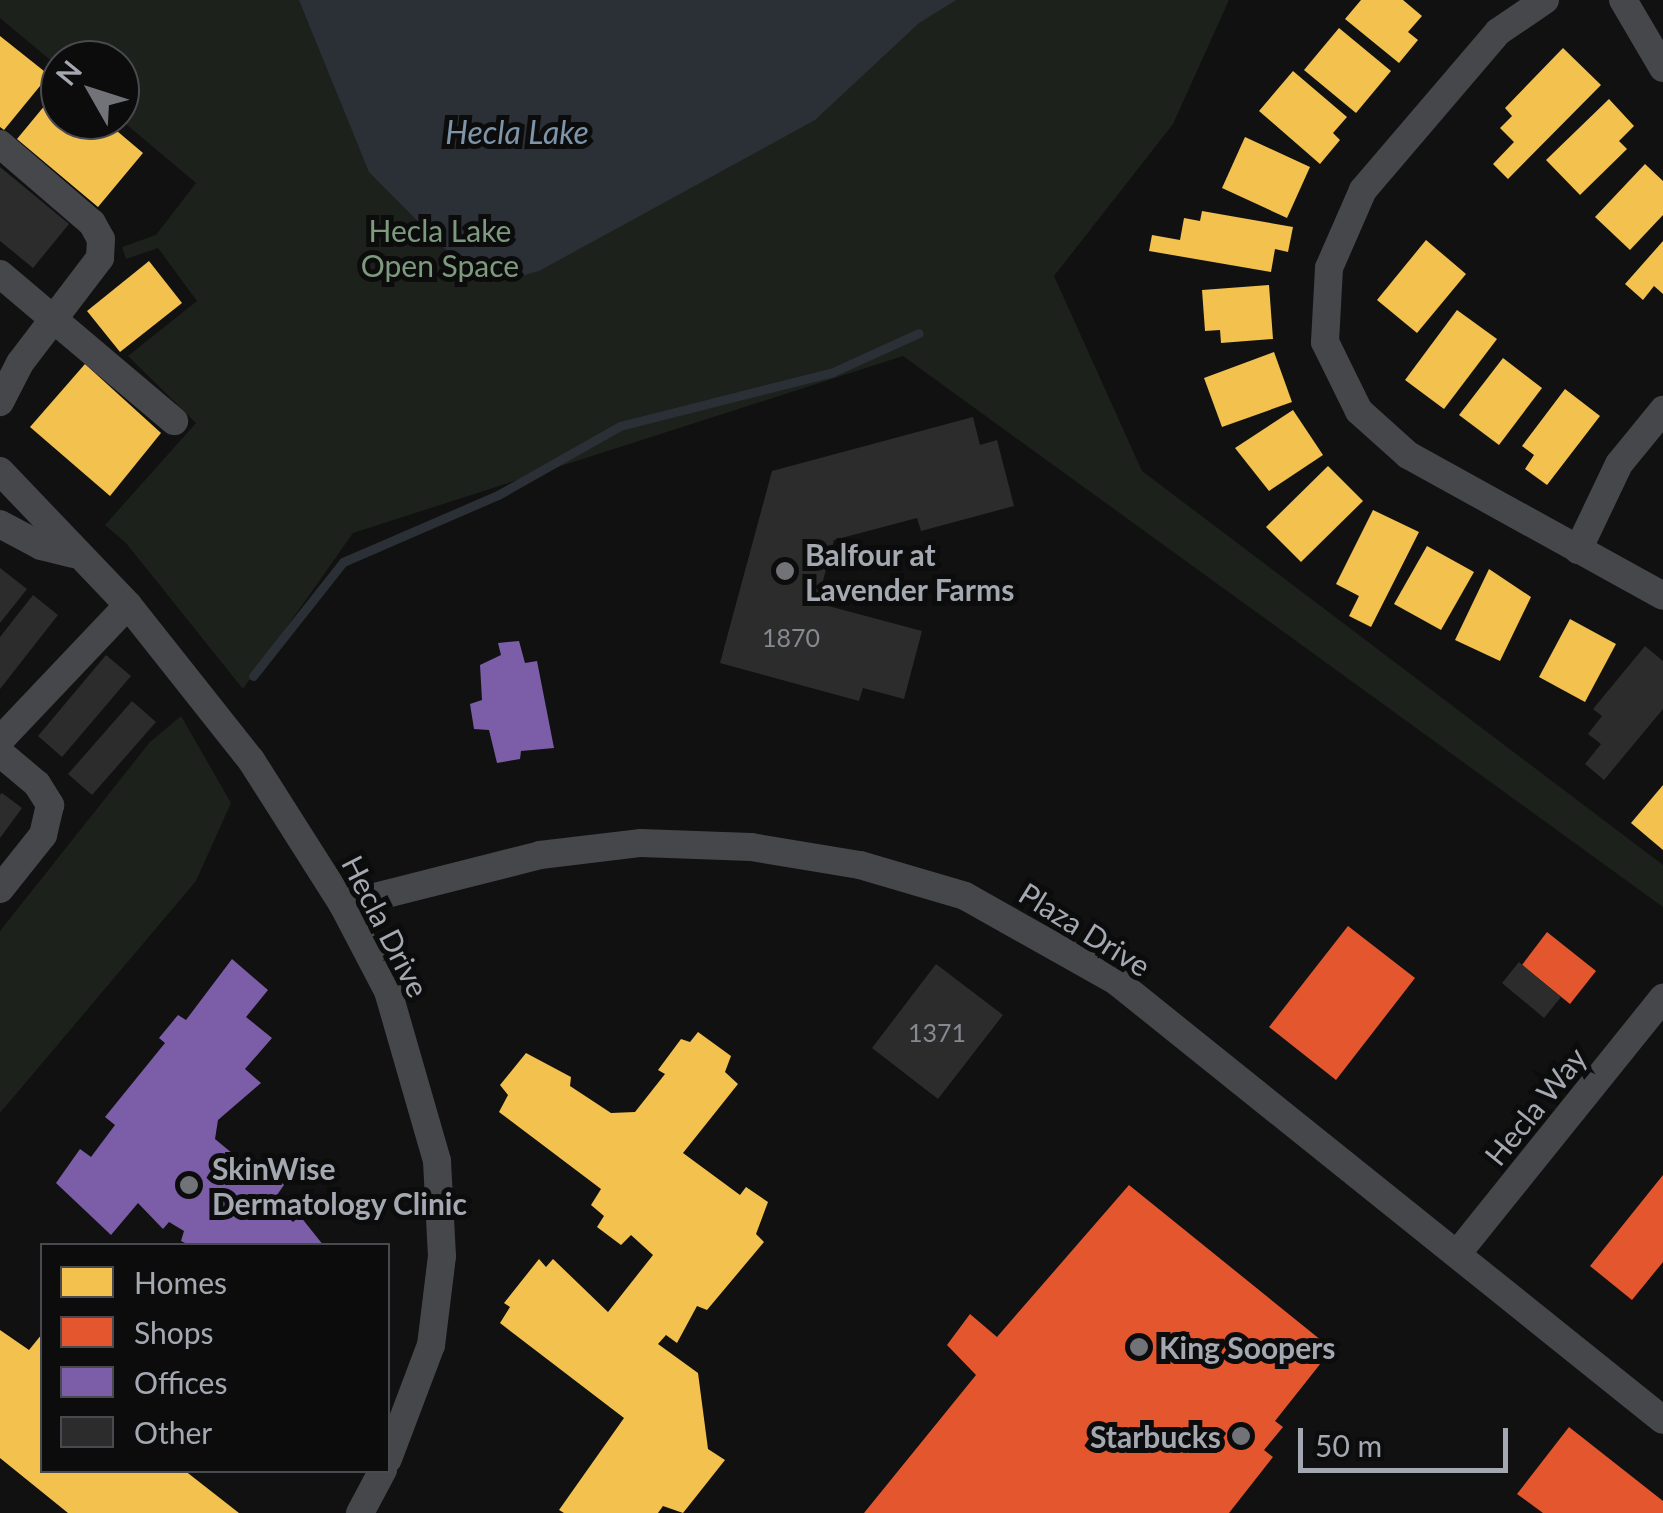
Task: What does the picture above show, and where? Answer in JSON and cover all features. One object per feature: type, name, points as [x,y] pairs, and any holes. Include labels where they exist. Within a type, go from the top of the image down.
[{"type":"street","points":[[1546,0],[1498,32],[1363,190],[1329,268],[1325,342],[1359,411],[1408,456],[1663,596]]},
{"type":"street","points":[[1623,0],[1663,68]]},
{"type":"street","points":[[0,144],[92,223],[100,239],[100,258],[56,318],[10,369],[0,402]]},
{"type":"street","points":[[0,274],[174,421]]},
{"type":"street","points":[[1578,550],[1620,464],[1663,410]]},
{"type":"street","name":"Hecla Drive","points":[[0,471],[55,524],[74,554],[128,605],[252,760],[343,904],[388,991],[437,1161],[442,1256],[431,1345],[390,1455]]},
{"type":"street","name":"Hecla Drive","points":[[0,524],[41,546],[74,554]]},
{"type":"street","points":[[0,740],[128,605]]},
{"type":"street","points":[[0,753],[38,784],[50,805],[43,835],[0,889]]},
{"type":"street","name":"Plaza Drive","points":[[343,904],[540,855],[641,843],[787,853],[860,865],[965,896],[1116,982],[1663,1420]]},
{"type":"street","name":"Hecla Way","points":[[1457,1254],[1663,998]]},
{"type":"street","points":[[360,1513],[381,1473]]},
{"type":"green space","name":"Hecla Lake Open Space","points":[[0,0],[1229,0],[1173,124],[1054,276],[1142,471],[1663,865],[1663,907],[903,356],[353,533],[243,689],[126,543],[105,525],[196,423],[128,356],[197,301],[158,248],[126,259],[122,247],[156,235],[196,183],[140,136],[140,40],[40,40],[40,51],[0,18]]},
{"type":"green space","points":[[181,716],[231,803],[196,881],[0,1113],[0,931],[150,742]]},
{"type":"water","name":"Hecla Lake","points":[[299,0],[956,0],[919,23],[815,120],[539,271],[507,280],[473,277],[369,172]]},
{"type":"building: Homes","points":[[1361,0],[1403,0],[1422,16],[1408,32],[1418,40],[1399,63],[1345,19]]},
{"type":"building: Homes","points":[[1339,28],[1391,71],[1356,113],[1304,70]]},
{"type":"building: Homes","points":[[0,36],[40,68],[40,86],[4,130],[0,127]]},
{"type":"building: Homes","points":[[1563,48],[1601,85],[1508,179],[1493,164],[1514,142],[1500,128],[1512,116],[1505,108]]},
{"type":"building: Homes","points":[[1293,71],[1347,117],[1333,133],[1340,140],[1320,164],[1259,111]]},
{"type":"building: Homes","points":[[1609,99],[1634,126],[1619,141],[1627,149],[1580,195],[1546,160]]},
{"type":"building: Homes","points":[[40,111],[40,140],[128,140],[143,153],[98,207],[17,139]]},
{"type":"building: Homes","points":[[1245,137],[1310,167],[1287,218],[1222,188]]},
{"type":"building: Homes","points":[[1645,164],[1663,181],[1663,215],[1630,250],[1595,217]]},
{"type":"building: Homes","points":[[1202,211],[1293,227],[1288,252],[1275,249],[1271,272],[1149,251],[1152,235],[1180,240],[1184,218],[1200,221]]},
{"type":"building: Homes","points":[[1426,240],[1466,274],[1417,333],[1377,300]]},
{"type":"building: Homes","points":[[1663,241],[1663,294],[1654,286],[1643,300],[1625,284]]},
{"type":"building: Homes","points":[[149,261],[182,303],[120,352],[87,311]]},
{"type":"building: Homes","points":[[1269,285],[1273,339],[1221,343],[1220,330],[1205,331],[1202,290]]},
{"type":"building: Homes","points":[[1457,310],[1497,339],[1444,409],[1405,380]]},
{"type":"building: Homes","points":[[1274,352],[1292,402],[1222,427],[1204,378]]},
{"type":"building: Homes","points":[[1503,358],[1542,388],[1499,445],[1459,415]]},
{"type":"building: Homes","points":[[85,364],[161,433],[110,496],[30,427]]},
{"type":"building: Homes","points":[[1565,389],[1600,416],[1547,485],[1525,469],[1534,455],[1522,446]]},
{"type":"building: Homes","points":[[1293,410],[1323,455],[1269,491],[1235,448]]},
{"type":"building: Homes","points":[[1328,466],[1363,501],[1301,562],[1266,527]]},
{"type":"building: Homes","points":[[1373,510],[1419,532],[1371,627],[1349,616],[1359,596],[1336,584]]},
{"type":"building: Homes","points":[[1427,546],[1474,572],[1441,630],[1394,604]]},
{"type":"building: Homes","points":[[1489,569],[1531,597],[1500,661],[1455,640]]},
{"type":"building: Homes","points":[[1570,619],[1616,644],[1585,702],[1539,677]]},
{"type":"building: Homes","points":[[1663,785],[1663,850],[1631,823]]},
{"type":"building: Homes","points":[[698,1032],[731,1056],[725,1072],[738,1084],[683,1153],[740,1195],[746,1187],[768,1202],[756,1234],[764,1242],[707,1310],[697,1306],[677,1343],[666,1335],[658,1344],[698,1373],[708,1449],[725,1460],[683,1513],[663,1506],[658,1513],[564,1513],[559,1510],[624,1418],[500,1323],[510,1307],[504,1303],[539,1259],[546,1267],[553,1259],[608,1312],[653,1255],[631,1235],[621,1245],[597,1227],[604,1216],[591,1205],[601,1189],[499,1112],[508,1095],[500,1085],[526,1053],[571,1077],[570,1086],[611,1113],[635,1112],[665,1074],[658,1070],[681,1039],[690,1042]]},
{"type":"building: Homes","points":[[0,1330],[29,1350],[40,1336],[40,1473],[188,1473],[239,1513],[68,1513],[0,1458]]},
{"type":"building: Shops","points":[[1348,926],[1415,978],[1336,1080],[1269,1027]]},
{"type":"building: Shops","points":[[1547,932],[1596,971],[1570,1004],[1522,965]]},
{"type":"building: Shops","points":[[1663,1175],[1663,1262],[1632,1300],[1590,1266]]},
{"type":"building: Shops","name":"King Soopers","points":[[1129,1185],[1332,1349],[1275,1421],[1283,1427],[1264,1450],[1273,1457],[1229,1513],[864,1513],[976,1375],[947,1345],[970,1314],[997,1337]]},
{"type":"building: Shops","points":[[1569,1427],[1663,1501],[1663,1513],[1543,1513],[1517,1494]]},
{"type":"building: Offices","points":[[519,641],[525,663],[537,661],[554,748],[521,751],[520,759],[497,763],[489,730],[474,729],[470,704],[482,700],[480,665],[501,655],[498,643]]},
{"type":"building: Offices","points":[[232,959],[268,990],[246,1017],[272,1038],[245,1069],[261,1083],[218,1120],[215,1139],[256,1173],[263,1165],[284,1185],[272,1202],[293,1222],[300,1216],[322,1243],[185,1243],[181,1241],[184,1231],[169,1222],[163,1229],[138,1203],[111,1235],[56,1183],[80,1149],[91,1157],[115,1125],[105,1117],[165,1043],[159,1038],[178,1015],[186,1020]]},
{"type":"building: Other","points":[[0,167],[69,224],[33,268],[0,241]]},
{"type":"building: Other","name":"Balfour at Lavender Farms","points":[[973,417],[980,445],[997,440],[1014,506],[921,531],[917,518],[834,540],[817,603],[922,631],[904,699],[863,688],[859,701],[720,663],[772,471]]},
{"type":"building: Other","points":[[0,568],[27,589],[0,623]]},
{"type":"building: Other","points":[[33,595],[58,615],[0,689],[0,637]]},
{"type":"building: Other","points":[[1645,646],[1663,661],[1663,709],[1604,780],[1585,764],[1601,744],[1588,734],[1602,716],[1593,709]]},
{"type":"building: Other","points":[[106,655],[131,676],[62,757],[38,736]]},
{"type":"building: Other","points":[[132,701],[156,722],[92,795],[68,774]]},
{"type":"building: Other","points":[[0,795],[22,808],[0,838]]},
{"type":"building: Other","points":[[1519,962],[1561,997],[1544,1018],[1502,983]]},
{"type":"building: Other","points":[[936,964],[1003,1015],[938,1099],[872,1048]]},
{"type":"waterway","points":[[253,676],[343,562],[498,495],[620,426],[833,372],[919,333]]},
{"type":"place","name":"Balfour at Lavender Farms","points":[[785,571]]},
{"type":"place","name":"SkinWise Dermatology Clinic","points":[[189,1185]]},
{"type":"place","name":"King Soopers","points":[[1139,1347]]},
{"type":"place","name":"Starbucks","points":[[1241,1436]]}]
